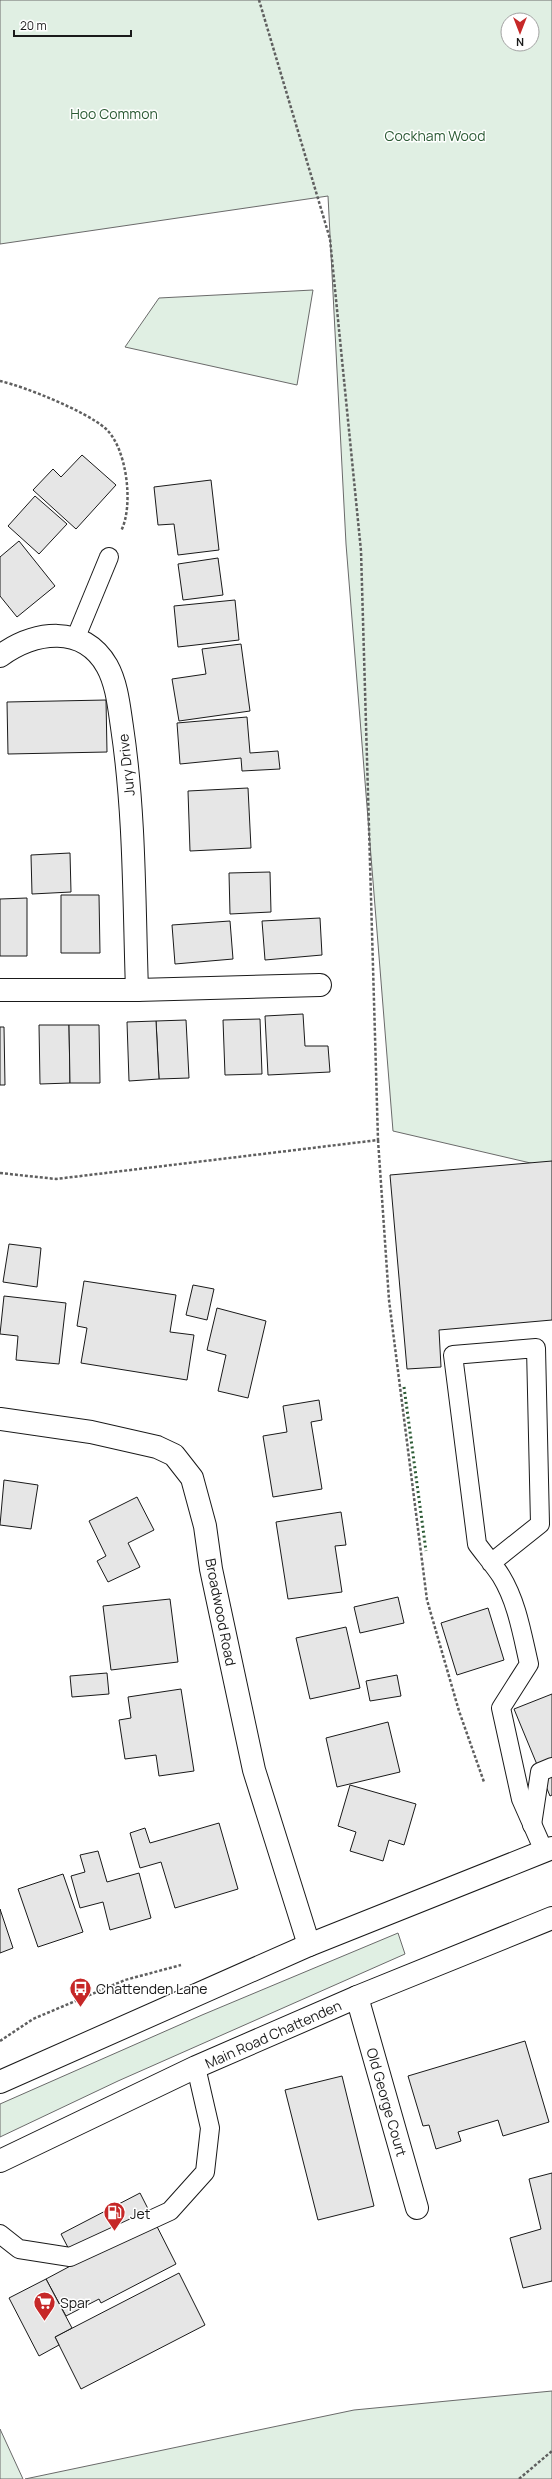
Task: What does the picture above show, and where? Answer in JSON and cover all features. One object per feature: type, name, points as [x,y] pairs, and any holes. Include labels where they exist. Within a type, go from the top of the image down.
[{"type":"street","points":[[0,656],[25,641],[39,637],[50,635],[76,637]]},
{"type":"street","name":"Jury Drive","points":[[76,637],[88,645],[102,658],[108,667],[118,700],[128,782],[137,990]]},
{"type":"street","points":[[0,990],[137,990],[320,985]]},
{"type":"street","name":"Broadwood Road","points":[[0,1419],[91,1432],[157,1447],[174,1455],[192,1478],[200,1503],[211,1569],[254,1770],[309,1945]]},
{"type":"street","points":[[0,2082],[309,1945],[548,1849]]},
{"type":"street","name":"Main Road Chattenden","points":[[0,2161],[196,2067],[357,1997],[552,1918]]},
{"type":"street","name":"Old George Court","points":[[357,1997],[417,2208]]},
{"type":"lane","points":[[76,637],[109,557]]},
{"type":"lane","points":[[491,1563],[540,1524],[536,1348],[453,1355],[477,1544],[491,1563],[502,1577],[517,1614],[529,1664],[501,1708],[521,1799],[532,1825],[548,1849]]},
{"type":"lane","points":[[532,1825],[540,1772],[552,1767]]},
{"type":"lane","points":[[0,2234],[19,2249],[70,2257],[170,2211],[204,2172],[210,2128],[196,2067]]},
{"type":"path","points":[[259,0],[330,239],[361,551],[378,1140],[389,1300],[427,1600],[458,1711],[485,1784]]},
{"type":"path","points":[[0,381],[19,385],[88,416],[106,429],[117,446],[125,470],[128,494],[125,524],[109,557]]},
{"type":"path","points":[[0,1173],[56,1180],[378,1140]]},
{"type":"path","points":[[519,2479],[552,2451]]},
{"type":"green space","name":"Cockham Wood","points":[[0,0],[552,0],[552,1168],[393,1131],[346,544],[328,196],[0,244]]},
{"type":"green space","points":[[313,290],[297,385],[125,347],[159,298]]},
{"type":"green space","points":[[398,1933],[405,1954],[118,2081],[0,2137],[0,2104],[202,2015]]},
{"type":"green space","points":[[552,2391],[552,2479],[25,2479],[354,2410]]},
{"type":"green space","points":[[0,2429],[23,2479],[0,2479]]},
{"type":"building","points":[[82,455],[116,485],[76,529],[33,490],[53,469],[61,477]]},
{"type":"building","points":[[211,480],[219,550],[178,555],[174,524],[158,525],[154,487]]},
{"type":"building","points":[[35,496],[67,524],[39,554],[8,526]]},
{"type":"building","points":[[19,541],[55,586],[17,617],[0,596],[0,557]]},
{"type":"building","points":[[218,558],[223,595],[183,600],[178,564]]},
{"type":"building","points":[[235,600],[239,640],[178,647],[174,606]]},
{"type":"building","points":[[241,644],[250,711],[179,721],[172,679],[206,674],[202,649]]},
{"type":"building","points":[[106,700],[107,752],[8,754],[7,702]]},
{"type":"building","points":[[247,717],[250,753],[278,751],[280,769],[242,771],[241,758],[180,764],[177,723]]},
{"type":"building","points":[[248,788],[251,848],[190,851],[188,791]]},
{"type":"building","points":[[70,853],[71,892],[32,894],[31,855]]},
{"type":"building","points":[[270,872],[271,912],[230,914],[229,873]]},
{"type":"building","points":[[61,895],[99,895],[100,953],[61,953]]},
{"type":"building","points":[[27,898],[27,956],[0,956],[0,899]]},
{"type":"building","points":[[320,918],[322,955],[265,960],[262,921]]},
{"type":"building","points":[[230,921],[233,959],[175,964],[172,925]]},
{"type":"building","points":[[303,1014],[305,1046],[328,1046],[330,1072],[268,1075],[265,1016]]},
{"type":"building","points":[[260,1019],[262,1074],[225,1075],[223,1020]]},
{"type":"building","points":[[186,1020],[189,1078],[159,1079],[156,1021]]},
{"type":"building","points":[[156,1021],[159,1079],[129,1081],[127,1022]]},
{"type":"building","points":[[39,1025],[69,1025],[70,1083],[40,1084]]},
{"type":"building","points":[[69,1025],[99,1025],[100,1083],[70,1083]]},
{"type":"building","points":[[0,1027],[4,1027],[5,1085],[0,1085]]},
{"type":"building","points":[[552,1161],[552,1320],[439,1330],[441,1367],[407,1369],[390,1175]]},
{"type":"building","points":[[9,1244],[41,1248],[37,1287],[3,1282]]},
{"type":"building","points":[[84,1281],[176,1295],[170,1332],[194,1335],[187,1380],[81,1363],[87,1328],[77,1326]]},
{"type":"building","points":[[193,1285],[214,1289],[207,1320],[186,1315]]},
{"type":"building","points":[[4,1296],[66,1303],[59,1364],[16,1360],[18,1336],[0,1334]]},
{"type":"building","points":[[217,1308],[266,1321],[248,1398],[218,1391],[226,1355],[207,1350]]},
{"type":"building","points":[[319,1400],[322,1420],[311,1422],[322,1489],[273,1497],[263,1436],[287,1432],[283,1406]]},
{"type":"building","points":[[4,1480],[38,1485],[31,1529],[0,1525]]},
{"type":"building","points":[[137,1497],[154,1530],[128,1543],[140,1567],[108,1582],[97,1561],[106,1556],[89,1521]]},
{"type":"building","points":[[341,1512],[346,1545],[335,1546],[342,1592],[288,1599],[276,1522]]},
{"type":"building","points":[[398,1597],[404,1623],[360,1633],[354,1607]]},
{"type":"building","points":[[170,1599],[178,1662],[111,1670],[103,1606]]},
{"type":"building","points":[[488,1608],[504,1660],[457,1675],[441,1623]]},
{"type":"building","points":[[346,1627],[360,1688],[310,1699],[296,1638]]},
{"type":"building","points":[[107,1673],[109,1694],[72,1697],[70,1676]]},
{"type":"building","points":[[397,1675],[401,1696],[370,1701],[366,1681]]},
{"type":"building","points":[[181,1689],[194,1771],[159,1776],[156,1755],[125,1759],[119,1720],[131,1718],[128,1697]]},
{"type":"building","points":[[552,1694],[552,1795],[550,1796],[514,1709]]},
{"type":"building","points":[[388,1722],[400,1772],[337,1787],[326,1738]]},
{"type":"building","points":[[350,1785],[416,1804],[404,1845],[389,1840],[383,1861],[350,1851],[356,1832],[338,1826]]},
{"type":"building","points":[[219,1823],[238,1889],[175,1908],[161,1862],[140,1868],[130,1833],[145,1828],[150,1843]]},
{"type":"building","points":[[98,1851],[107,1882],[139,1873],[151,1918],[110,1930],[103,1902],[80,1908],[71,1876],[85,1872],[80,1855]]},
{"type":"building","points":[[63,1874],[83,1932],[38,1947],[18,1889]]},
{"type":"building","points":[[0,1909],[13,1948],[0,1953]]},
{"type":"building","points":[[525,2041],[549,2122],[503,2136],[498,2120],[458,2132],[461,2141],[436,2149],[429,2125],[423,2126],[408,2076]]},
{"type":"building","points":[[342,2076],[374,2206],[318,2220],[285,2090]]},
{"type":"building","points":[[552,2173],[552,2281],[523,2288],[510,2238],[541,2229],[529,2179]]},
{"type":"building","points":[[140,2193],[176,2264],[101,2303],[99,2299],[66,2316],[46,2279],[76,2263],[61,2234]]},
{"type":"building","points":[[179,2273],[205,2325],[81,2389],[55,2337]]},
{"type":"building","name":"Spar","points":[[46,2279],[72,2328],[55,2337],[59,2345],[39,2356],[9,2298]]},
{"type":"hedge","points":[[404,1387],[426,1551]]},
{"type":"place","name":"Chattenden Lane","points":[[80,2008]]},
{"type":"place","name":"Jet","points":[[114,2232]]},
{"type":"place","name":"Spar","points":[[45,2322]]},
{"type":"park label","name":"Hoo Common","points":[[114,113]]}]
